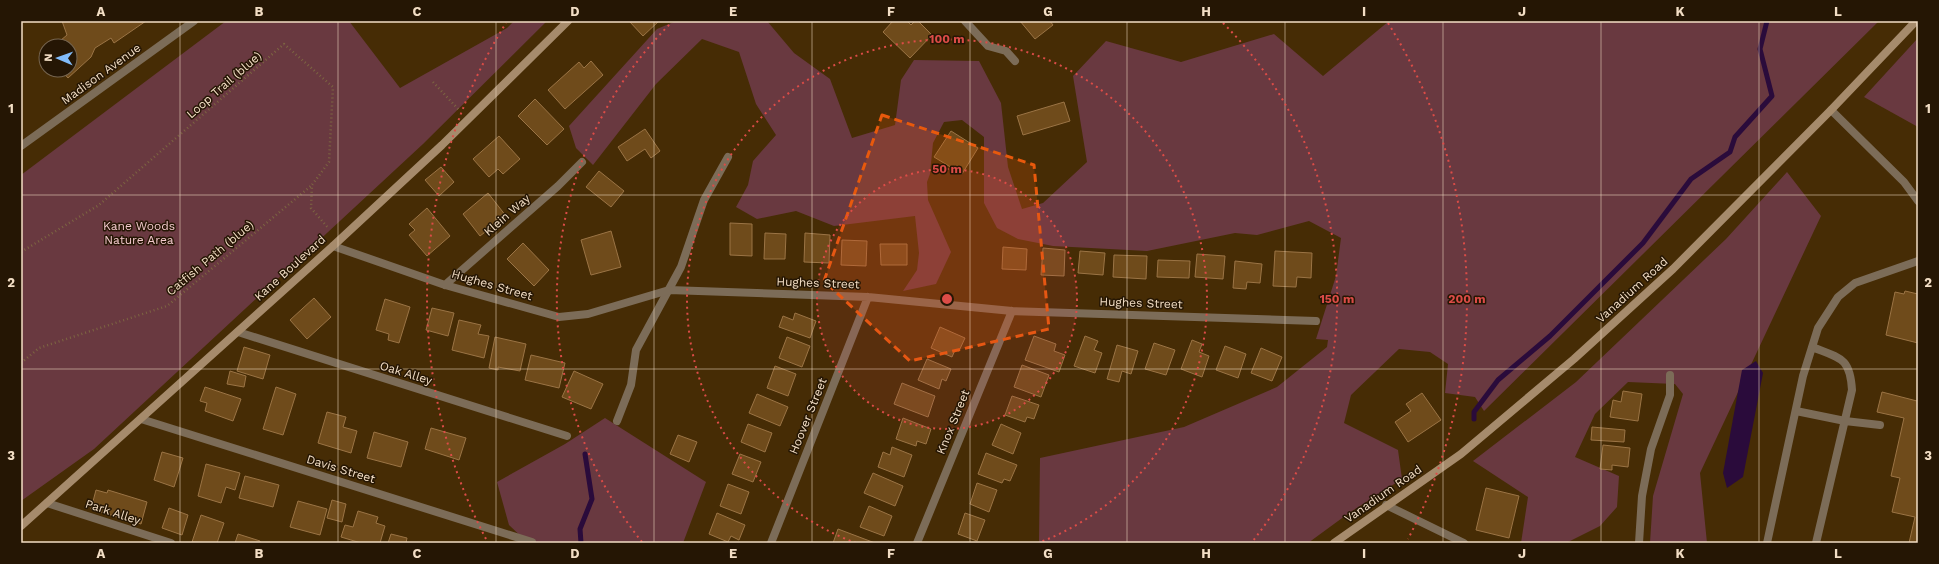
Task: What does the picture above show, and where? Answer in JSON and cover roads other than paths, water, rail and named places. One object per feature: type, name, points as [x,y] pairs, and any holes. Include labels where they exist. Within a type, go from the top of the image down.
[{"type":"street","name":"Madison Avenue","points":[[21,146],[194,21]]},
{"type":"street","name":"Kane Boulevard","points":[[21,526],[333,246],[442,145],[568,21]]},
{"type":"street","points":[[965,21],[988,46],[1006,51],[1015,60]]},
{"type":"street","name":"Vanadium Road","points":[[1334,543],[1461,454],[1574,359],[1673,269],[1831,110],[1916,21]]},
{"type":"street","points":[[1831,110],[1904,182],[1918,201]]},
{"type":"street","points":[[617,420],[631,385],[636,350],[681,267],[704,200],[728,156]]},
{"type":"street","name":"Klein Way","points":[[445,285],[558,186],[582,162]]},
{"type":"street","name":"Hughes Street","points":[[333,246],[445,285],[559,317],[588,314],[669,290],[868,297],[1012,311],[1316,321]]},
{"type":"street","points":[[1767,543],[1796,411],[1818,328],[1838,297],[1855,283],[1918,260]]},
{"type":"street","name":"Hoover Street","points":[[771,543],[868,297]]},
{"type":"street","name":"Knox Street","points":[[917,543],[1012,311]]},
{"type":"street","name":"Oak Alley","points":[[238,332],[567,436]]},
{"type":"street","points":[[1812,347],[1838,357],[1846,362],[1851,374],[1852,390],[1816,543]]},
{"type":"street","points":[[1639,543],[1642,496],[1651,449],[1670,396],[1670,375]]},
{"type":"street","points":[[1796,411],[1845,421],[1880,425]]},
{"type":"street","name":"Davis Street","points":[[141,418],[532,542]]},
{"type":"street","name":"Park Alley","points":[[48,503],[171,543]]},
{"type":"street","points":[[1386,506],[1464,543]]},
{"type":"waterway","points":[[1474,419],[1474,412],[1498,380],[1550,336],[1643,243],[1691,179],[1730,152],[1735,137],[1772,96],[1760,49],[1767,21]]},
{"type":"waterway","points":[[581,543],[580,529],[592,499],[585,454]]},
{"type":"park label","name":"Kane Woods Nature Area","points":[[139,233]]}]
